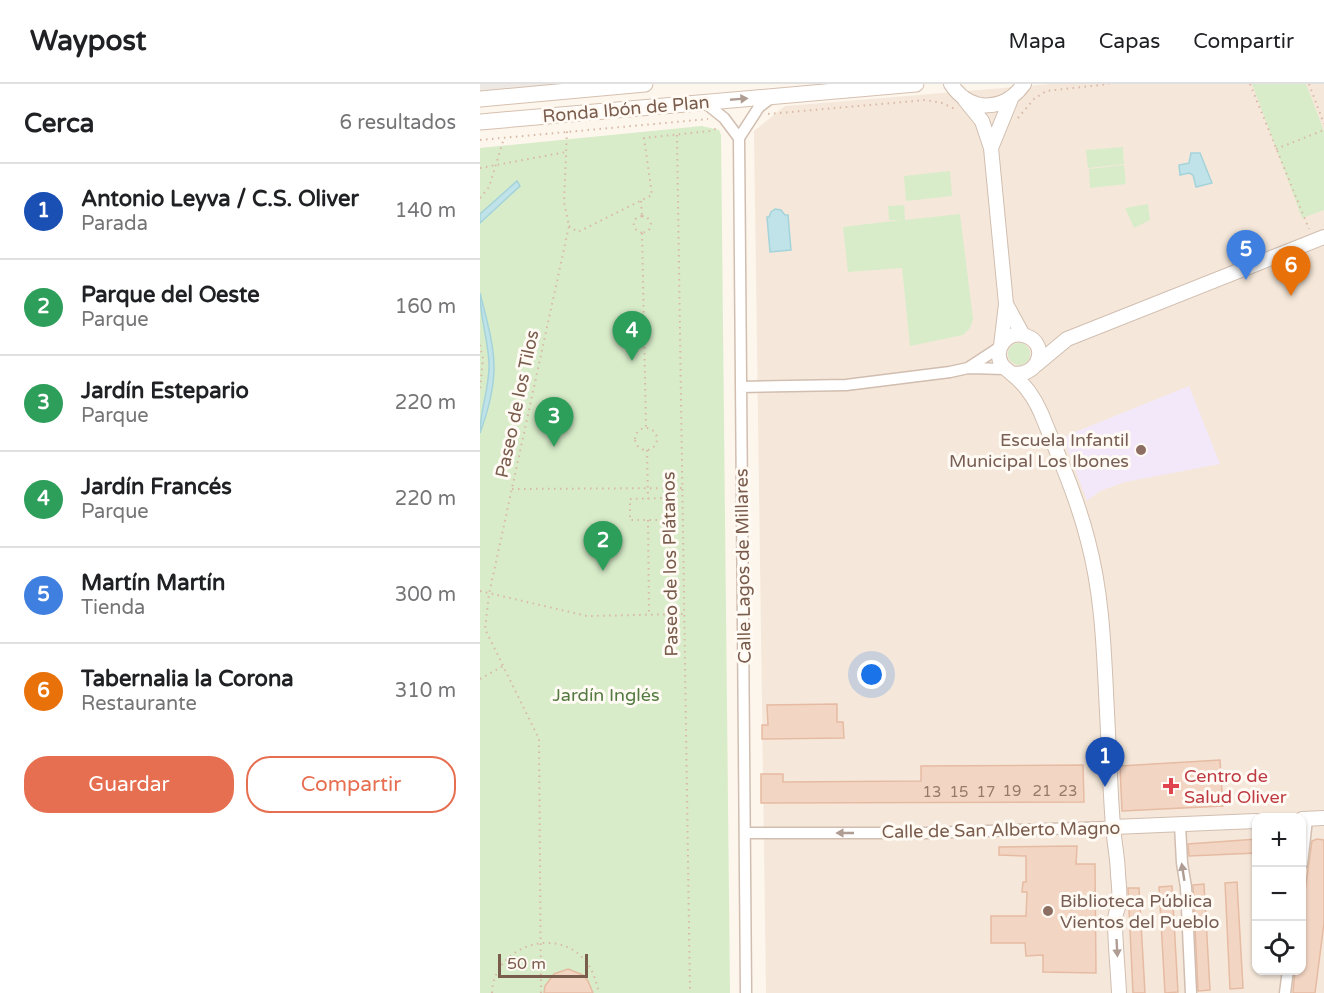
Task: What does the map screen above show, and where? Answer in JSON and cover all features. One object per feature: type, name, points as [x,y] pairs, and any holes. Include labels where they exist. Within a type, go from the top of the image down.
[{"type":"main road","name":"Ronda Ibón de Plan","points":[[480,99],[645,84]]},
{"type":"main road","name":"Ronda Ibón de Plan","points":[[480,122],[916,84]]},
{"type":"street","points":[[951,84],[982,121],[991,148],[1006,304],[1000,359],[1008,371],[1033,394],[1075,497],[1095,575],[1103,636],[1113,827],[1119,884],[1115,921],[1119,993]]},
{"type":"street","points":[[991,148],[1011,99],[1024,84]]},
{"type":"street","points":[[704,102],[729,123],[739,138],[759,107],[774,96]]},
{"type":"street","points":[[965,100],[976,105],[988,106],[1011,99]]},
{"type":"street","name":"Calle Lagos de Millares","points":[[739,138],[746,993]]},
{"type":"street","points":[[741,387],[846,385],[968,368],[1024,374],[1066,339],[1319,239]]},
{"type":"street","points":[[1006,304],[1027,336],[1035,342],[1039,353],[1035,366],[1033,394]]},
{"type":"street","points":[[968,368],[1000,347],[1010,336],[1066,339]]},
{"type":"street","points":[[1306,819],[1324,818]]},
{"type":"street","name":"Calle de San Alberto Magno","points":[[746,833],[926,833],[1252,821]]},
{"type":"street","points":[[1180,825],[1186,887],[1191,993]]},
{"type":"street","points":[[1286,993],[1288,975]]},
{"type":"path","points":[[1014,119],[1034,99],[1046,91],[1108,84]]},
{"type":"path","points":[[1250,84],[1276,149],[1319,239]]},
{"type":"path","points":[[1309,84],[1324,124]]},
{"type":"path","points":[[569,226],[579,232],[652,195],[644,138],[710,131],[729,123]]},
{"type":"path","points":[[1276,149],[1324,130]]},
{"type":"path","name":"Paseo de los Tilos","points":[[541,993],[539,739],[485,629],[489,594],[569,226],[564,202],[567,131]]},
{"type":"path","name":"Paseo de los Plátanos","points":[[676,135],[690,993]]},
{"type":"path","points":[[480,140],[505,137],[489,187],[480,198]]},
{"type":"path","points":[[480,168],[566,152]]},
{"type":"path","points":[[641,201],[642,216]]},
{"type":"path","points":[[642,216],[649,219],[651,224],[647,232],[642,233],[633,226],[634,220],[642,216]]},
{"type":"path","points":[[642,233],[646,428]]},
{"type":"path","points":[[480,345],[483,359],[480,390]]},
{"type":"path","points":[[646,428],[656,433],[657,441],[654,447],[647,450],[638,446],[635,439],[637,432],[646,428]]},
{"type":"path","points":[[647,450],[648,499]]},
{"type":"path","points":[[512,489],[682,488]]},
{"type":"path","points":[[665,498],[665,520],[630,520],[630,499],[648,499],[665,498]]},
{"type":"path","points":[[648,520],[649,615]]},
{"type":"path","points":[[480,591],[587,616],[684,614]]},
{"type":"path","points":[[480,679],[503,666]]},
{"type":"path","points":[[492,993],[498,970],[509,956],[523,947],[541,942],[557,943],[573,950],[586,961],[595,977],[598,993]]},
{"type":"shaded area","points":[[480,84],[606,84],[480,98]]},
{"type":"shaded area","points":[[1051,84],[1324,84],[1324,993],[766,993],[754,131],[785,106]]},
{"type":"shaded area","name":"Escuela Infantil Municipal Los Ibones","points":[[1189,386],[1220,464],[1125,482],[1100,491],[1087,501],[1063,437]]},
{"type":"green space","points":[[1252,84],[1306,84],[1324,131],[1324,210],[1302,218]]},
{"type":"green space","name":"Jardín Inglés","points":[[702,126],[719,130],[721,135],[730,993],[480,993],[480,148]]},
{"type":"green space","points":[[1123,147],[1124,164],[1088,168],[1086,150]]},
{"type":"green space","points":[[1124,165],[1126,184],[1090,188],[1089,169]]},
{"type":"green space","points":[[950,171],[952,196],[906,201],[904,176]]},
{"type":"green space","points":[[1148,204],[1150,220],[1134,228],[1125,208]]},
{"type":"green space","points":[[904,205],[905,220],[960,214],[973,319],[970,328],[963,335],[910,346],[902,268],[848,272],[843,227],[901,220],[889,220],[888,206]]},
{"type":"green space","points":[[1019,343],[1027,346],[1030,354],[1027,362],[1019,365],[1011,362],[1008,354],[1011,346]]},
{"type":"water","points":[[1191,153],[1200,153],[1212,183],[1196,187],[1193,175],[1189,173],[1180,175],[1179,165],[1189,163]]},
{"type":"water","points":[[517,181],[520,186],[480,223],[480,214]]},
{"type":"water","points":[[775,209],[788,215],[791,250],[770,252],[767,217]]},
{"type":"water","points":[[480,293],[492,347],[494,378],[480,433],[489,363]]},
{"type":"building","points":[[837,704],[837,722],[843,722],[844,738],[762,739],[762,725],[768,725],[767,705]]},
{"type":"building","name":"Centro de Salud Oliver","points":[[1220,760],[1223,806],[1122,811],[1120,766]]},
{"type":"building","points":[[1083,765],[1084,802],[761,803],[761,774],[783,774],[783,782],[921,781],[921,766]]},
{"type":"building","points":[[1252,839],[1252,853],[1189,856],[1188,844]]},
{"type":"building","points":[[1324,840],[1324,923],[1315,993],[1293,993],[1295,975],[1306,975],[1306,884],[1312,841]]},
{"type":"building","points":[[1077,846],[1076,864],[1095,864],[1096,973],[1043,972],[1043,955],[1026,956],[1025,943],[991,943],[991,916],[1026,916],[1027,892],[1022,892],[1023,882],[1026,882],[1026,856],[999,855],[999,847]]},
{"type":"building","points":[[1237,882],[1243,988],[1230,989],[1225,883]]},
{"type":"building","points":[[1204,884],[1210,990],[1198,991],[1193,885]]},
{"type":"building","points":[[1172,886],[1178,992],[1165,993],[1159,887]]},
{"type":"building","points":[[1128,888],[1139,888],[1145,993],[1133,993]]},
{"type":"building","points":[[568,969],[583,975],[593,993],[544,993],[545,986],[554,974]]},
{"type":"place","name":"Martín Martín","points":[[1246,280]]},
{"type":"place","name":"Tabernalia la Corona","points":[[1291,296]]},
{"type":"place","name":"Jardín Francés","points":[[632,361]]},
{"type":"place","name":"Jardín Estepario","points":[[554,447]]},
{"type":"place","name":"Escuela Infantil Municipal Los Ibones","points":[[1141,450]]},
{"type":"place","name":"Parque del Oeste","points":[[603,571]]},
{"type":"place","name":"Centro de Salud Oliver","points":[[1171,786]]},
{"type":"place","name":"Antonio Leyva / C.S. Oliver","points":[[1105,787]]},
{"type":"place","name":"Biblioteca Pública Vientos del Pueblo","points":[[1048,911]]}]
